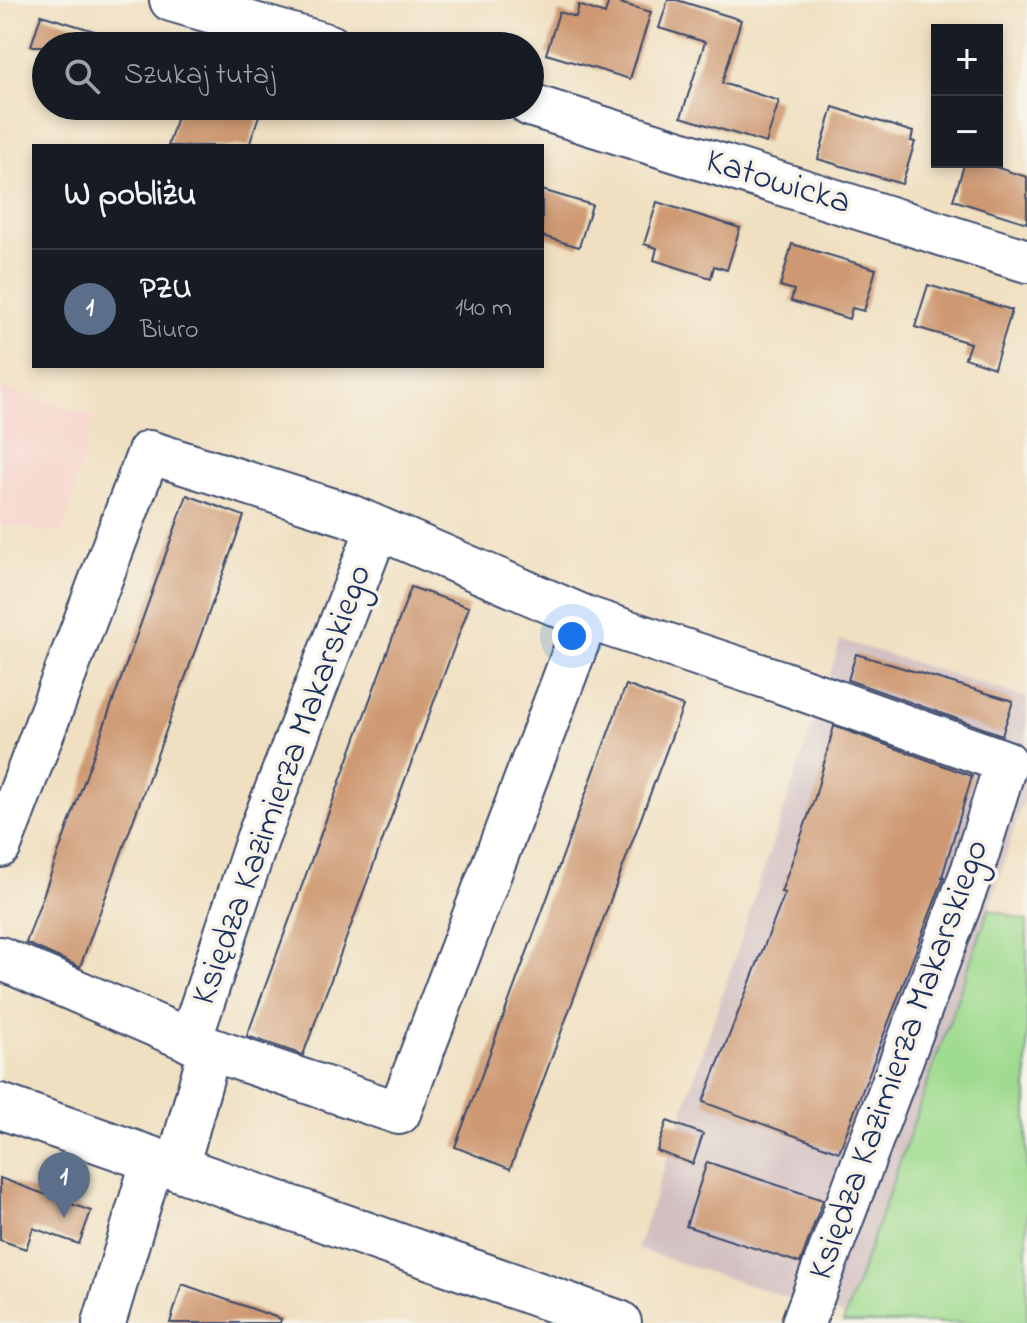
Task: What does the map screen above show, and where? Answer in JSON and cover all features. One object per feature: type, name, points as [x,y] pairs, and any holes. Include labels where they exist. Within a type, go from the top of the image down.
[{"type":"street","points":[[171,0],[282,32]]},
{"type":"street","name":"Katowicka","points":[[544,109],[1027,261]]},
{"type":"street","name":"Księdza Kazimierza Makarskiego","points":[[0,846],[149,452],[348,515],[587,618],[781,682],[1006,762],[973,869],[803,1323]]},
{"type":"street","name":"Księdza Kazimierza Makarskiego","points":[[104,1323],[165,1164],[257,840],[377,529]]},
{"type":"street","name":"Księdza Kazimierza Makarskiego","points":[[0,958],[200,1045],[399,1113],[587,618]]},
{"type":"street","points":[[0,1106],[619,1323]]},
{"type":"shaded area","points":[[0,388],[94,416],[63,534],[0,525]]},
{"type":"shaded area","points":[[841,640],[1027,698],[1027,789],[989,909],[845,1316],[637,1249]]},
{"type":"green space","points":[[989,909],[1027,921],[1027,1323],[843,1323]]},
{"type":"building","points":[[609,0],[651,12],[630,79],[546,54],[559,12],[576,17],[579,5],[605,14]]},
{"type":"building","points":[[668,0],[741,20],[722,83],[779,101],[766,143],[681,117],[705,42],[659,28]]},
{"type":"building","points":[[41,15],[98,32],[36,32]]},
{"type":"building","points":[[833,107],[913,132],[911,141],[915,142],[902,184],[818,159]]},
{"type":"building","points":[[176,120],[257,120],[250,144],[169,144]]},
{"type":"building","points":[[963,168],[998,168],[1027,177],[1027,223],[953,200]]},
{"type":"building","points":[[544,191],[592,205],[579,247],[544,237]]},
{"type":"building","points":[[657,202],[740,228],[727,270],[714,266],[711,278],[654,260],[657,248],[644,244]]},
{"type":"building","points":[[792,244],[876,269],[864,311],[852,308],[849,319],[791,301],[794,290],[780,286]]},
{"type":"building","points":[[928,285],[1012,310],[994,368],[965,358],[970,343],[915,327]]},
{"type":"building","points":[[187,495],[244,516],[80,967],[26,943]]},
{"type":"building","points":[[411,587],[469,607],[303,1055],[247,1036]]},
{"type":"building","points":[[856,654],[1013,701],[1002,735],[848,680]]},
{"type":"building","points":[[626,685],[683,706],[510,1169],[455,1147]]},
{"type":"building","points":[[834,726],[972,776],[944,877],[839,1152],[703,1102],[785,893],[781,892],[815,797]]},
{"type":"building","points":[[667,1121],[703,1134],[693,1164],[657,1151]]},
{"type":"building","points":[[707,1162],[823,1200],[800,1263],[686,1226]]},
{"type":"building","points":[[0,1178],[91,1211],[79,1244],[33,1228],[26,1249],[0,1240]]},
{"type":"building","points":[[182,1284],[281,1319],[280,1323],[170,1323]]},
{"type":"place","name":"PZU","points":[[64,1218]]}]
